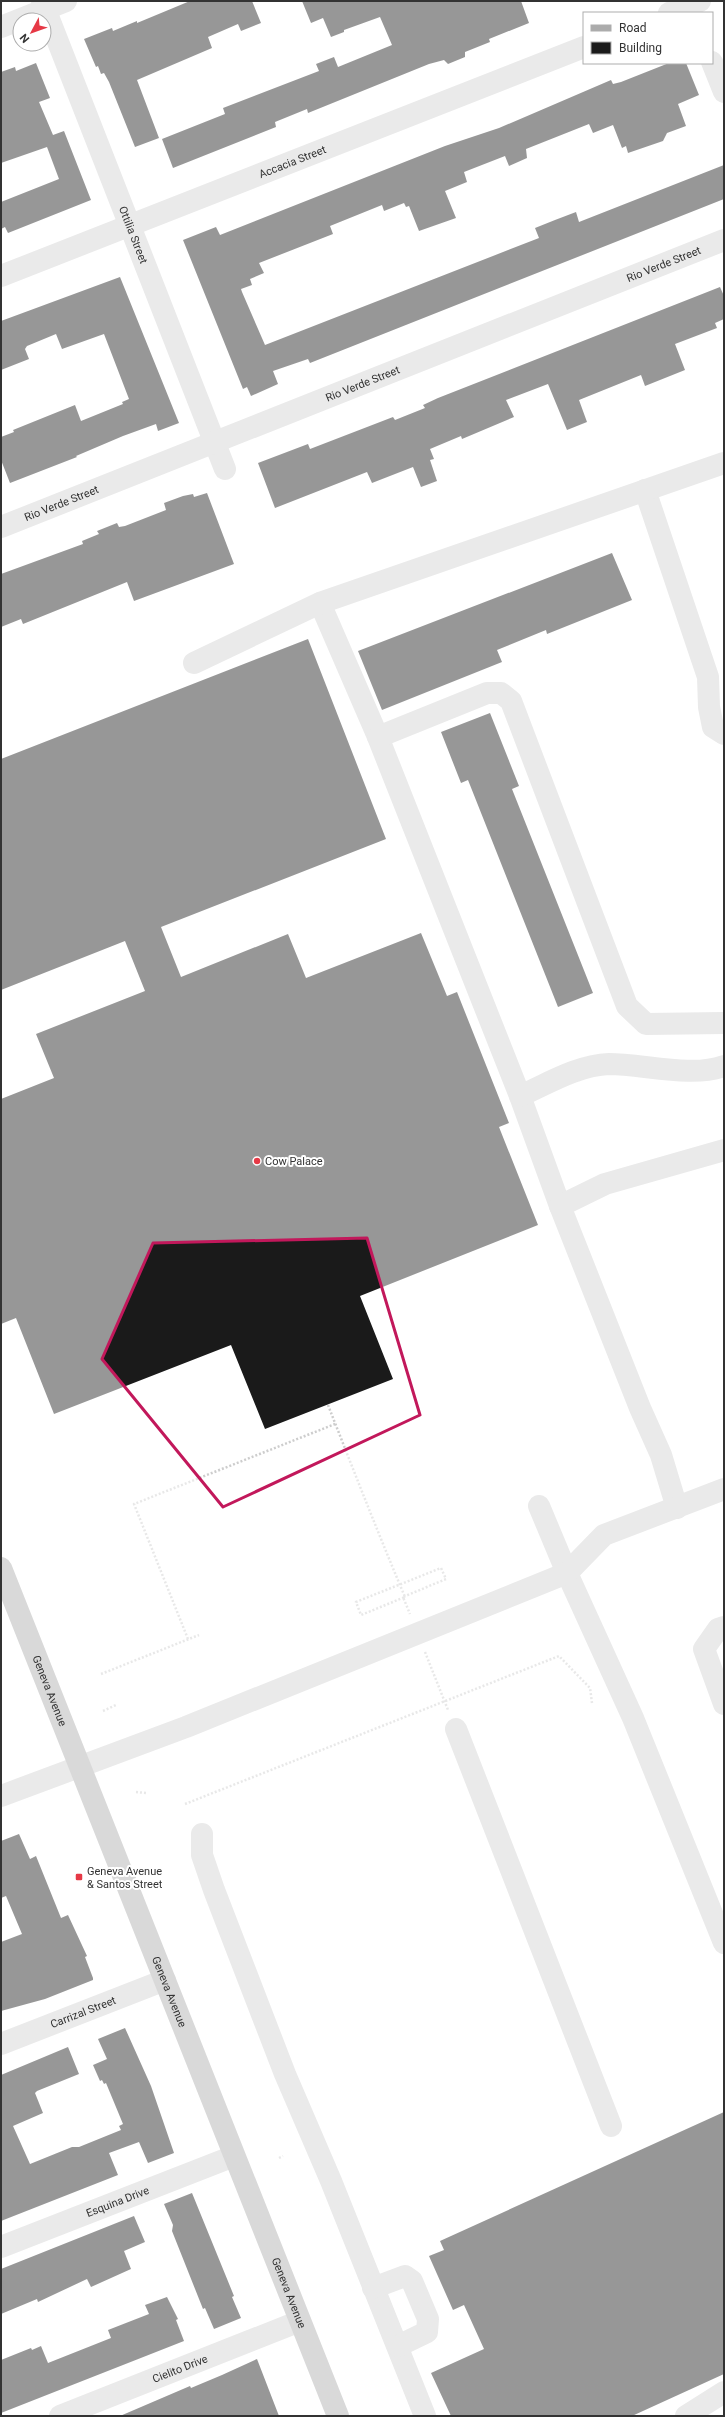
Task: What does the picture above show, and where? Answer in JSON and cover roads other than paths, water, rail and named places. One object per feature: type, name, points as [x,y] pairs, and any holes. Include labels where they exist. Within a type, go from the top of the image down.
[{"type":"main road","name":"Geneva Avenue","points":[[1,1568],[338,2416]]},
{"type":"street","points":[[1,27],[43,5],[66,1]]},
{"type":"street","name":"Ottilia Street","points":[[43,5],[225,469]]},
{"type":"street","points":[[672,12],[693,5]]},
{"type":"street","name":"Accacia Street","points":[[1,276],[583,47]]},
{"type":"street","points":[[713,64],[724,92]]},
{"type":"street","name":"Rio Verde Street","points":[[1,526],[724,240]]},
{"type":"street","points":[[194,663],[320,603],[724,463]]},
{"type":"street","points":[[645,490],[708,677],[709,707],[713,727],[724,734]]},
{"type":"street","points":[[320,603],[378,737],[520,1096],[560,1206],[640,1408],[661,1455],[677,1508]]},
{"type":"street","points":[[378,737],[487,693],[501,693],[511,701],[627,1006],[646,1024],[724,1023]]},
{"type":"street","points":[[520,1096],[584,1068],[608,1064],[698,1070],[724,1066]]},
{"type":"street","points":[[560,1206],[605,1184],[724,1150]]},
{"type":"street","points":[[1,1796],[79,1765],[186,1727],[567,1573],[604,1535],[724,1489]]},
{"type":"street","points":[[539,1506],[567,1573],[633,1718],[724,1943]]},
{"type":"street","points":[[724,1627],[718,1629],[704,1649],[724,1704]]},
{"type":"street","points":[[456,1729],[611,2126]]},
{"type":"street","points":[[202,1834],[202,1855],[214,1890],[285,2074],[398,2346],[425,2416]]},
{"type":"street","name":"Carrizal Street","points":[[1,2044],[165,1980]]},
{"type":"street","name":"Esquina Drive","points":[[1,2247],[234,2156]]},
{"type":"street","points":[[373,2288],[405,2276],[412,2281],[428,2319],[427,2332],[398,2346]]},
{"type":"street","name":"Cielito Drive","points":[[60,2416],[300,2321]]},
{"type":"street","points":[[686,2416],[724,2392]]},
{"type":"place","name":"Cow Palace","points":[[257,1161]]},
{"type":"place","name":"Geneva Avenue & Santos Street","points":[[79,1877]]}]
